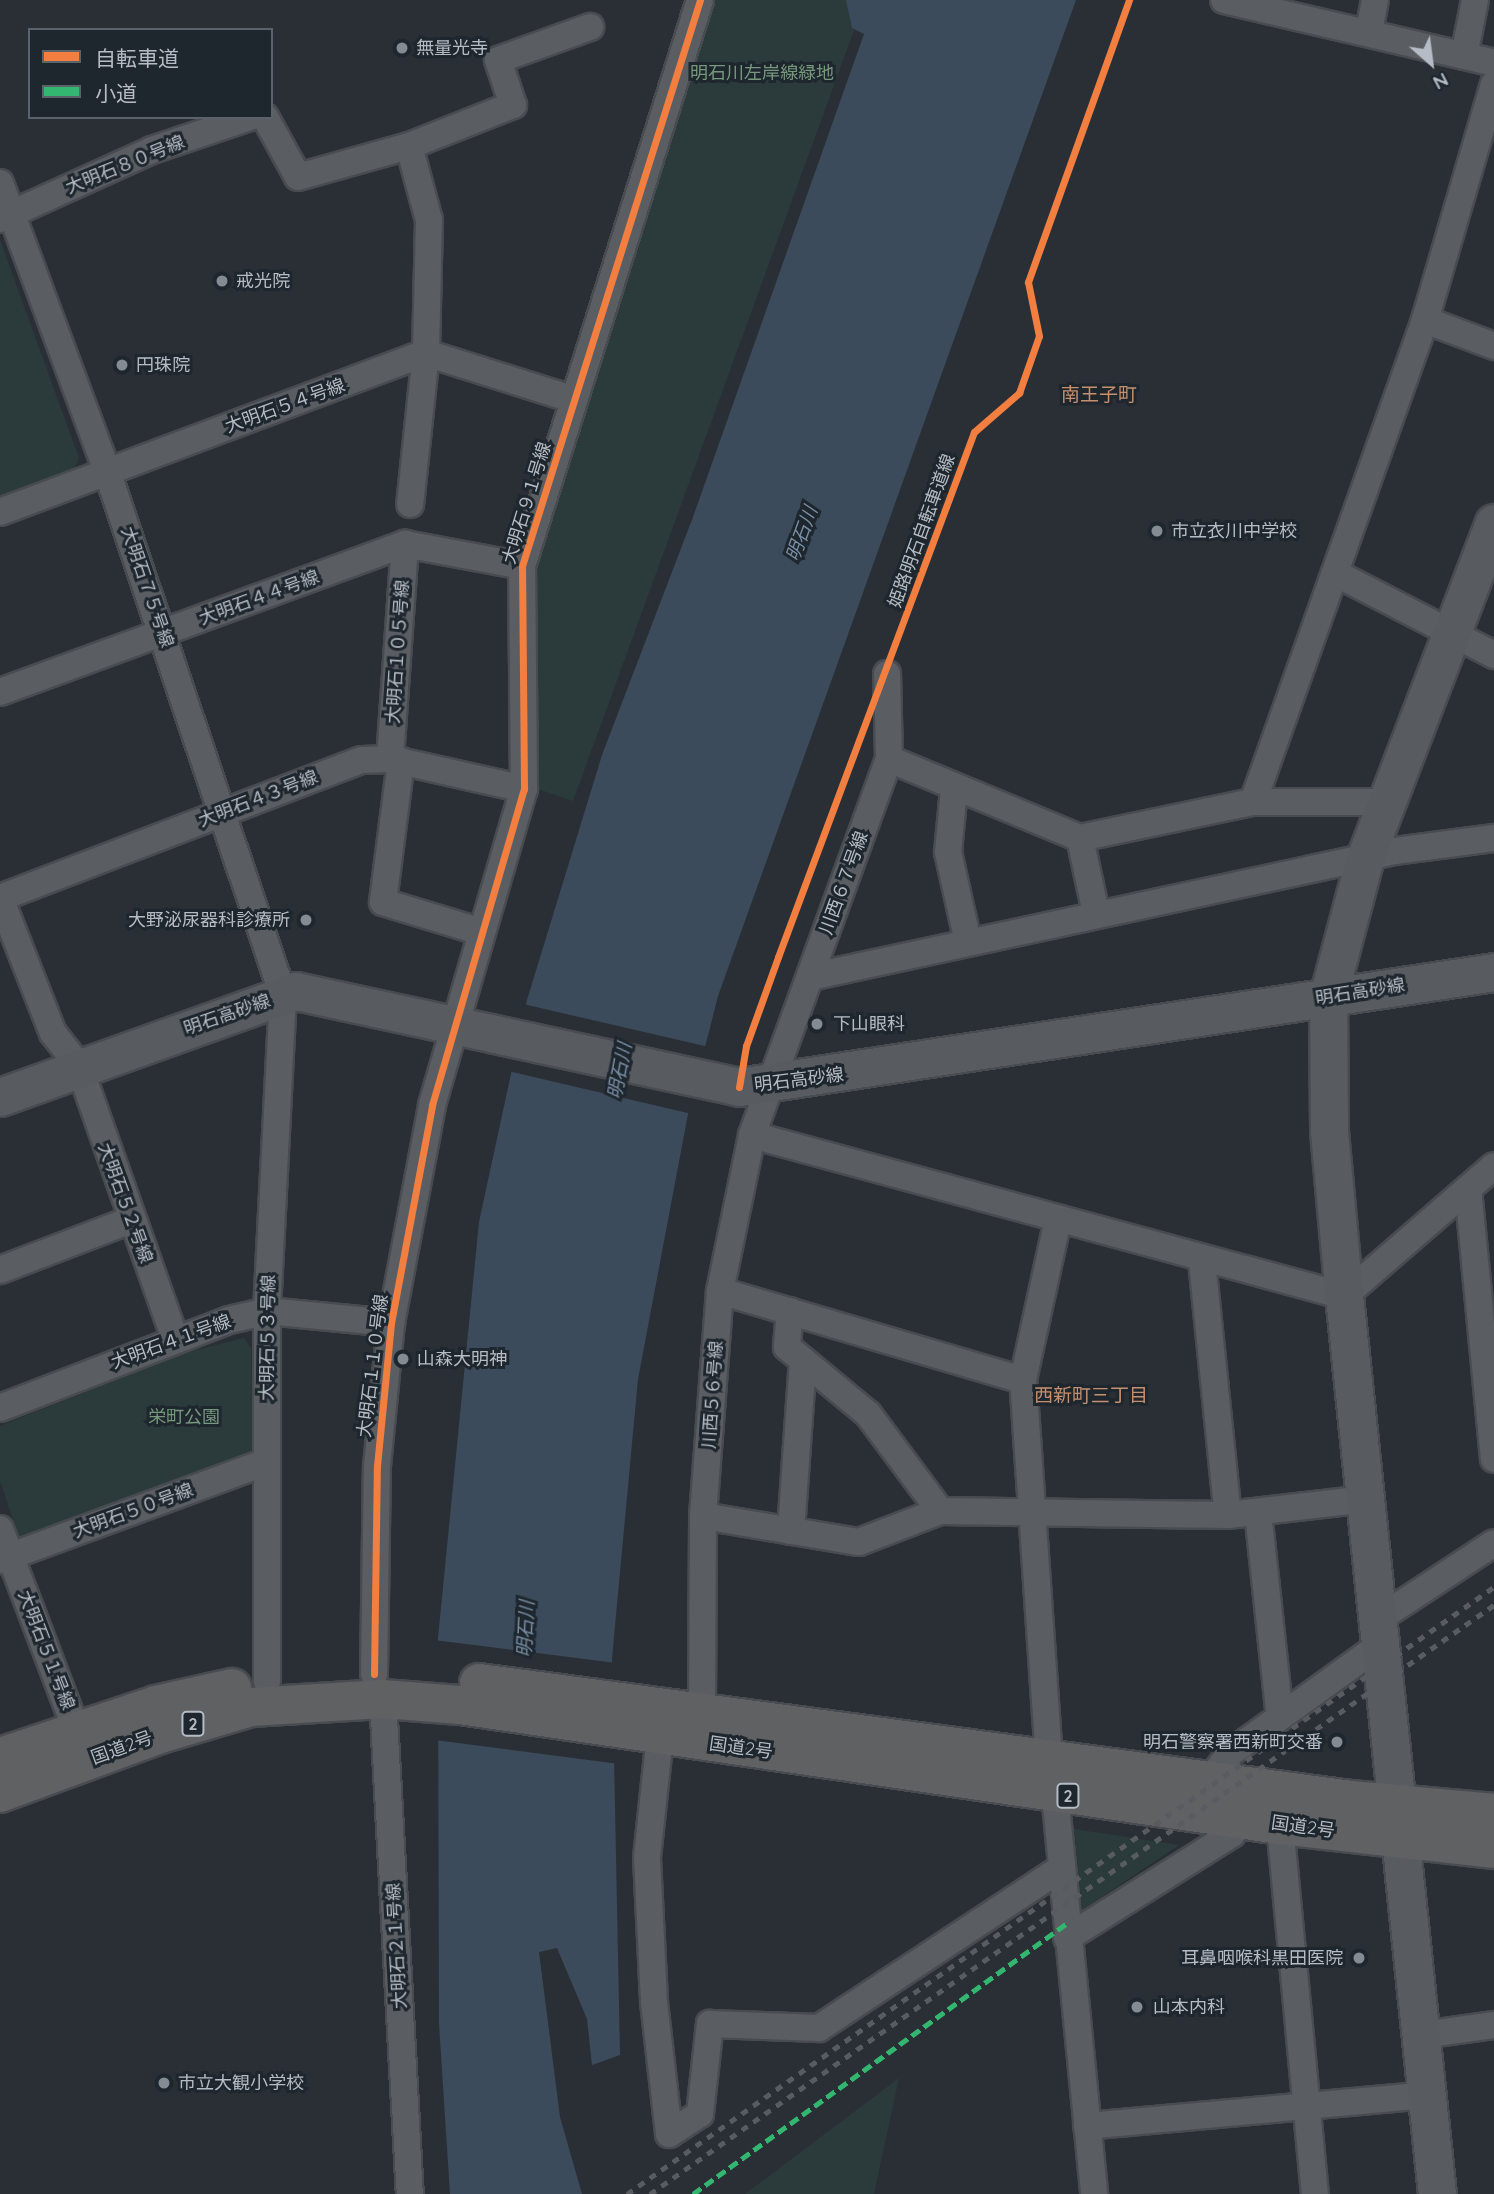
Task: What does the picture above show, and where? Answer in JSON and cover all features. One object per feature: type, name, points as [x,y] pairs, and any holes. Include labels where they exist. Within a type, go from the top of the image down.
[{"type":"highway","name":"国道2号","points":[[0,1757],[156,1705],[267,1681],[386,1687],[1052,1777],[1209,1781],[1398,1819],[1494,1849]]},
{"type":"highway","name":"国道2号","points":[[0,1793],[160,1734],[251,1707],[386,1687]]},
{"type":"highway","name":"国道2号","points":[[649,1724],[702,1710],[1052,1777],[1237,1819],[1280,1825],[1494,1814]]},
{"type":"street","name":"大明石９１号線","points":[[465,1027],[482,932],[524,789],[522,566],[552,484],[572,399],[700,0]]},
{"type":"street","points":[[1369,31],[1375,0]]},
{"type":"street","points":[[1464,56],[1475,0]]},
{"type":"street","points":[[1237,1],[1369,31],[1494,64]]},
{"type":"street","points":[[252,119],[298,177],[409,146],[513,105],[498,60],[590,27]]},
{"type":"street","points":[[1253,802],[1426,320],[1494,84]]},
{"type":"street","name":"大明石８０号線","points":[[6,216],[152,150],[248,119]]},
{"type":"street","points":[[409,146],[429,220],[426,353],[410,504]]},
{"type":"street","name":"大明石７５号線","points":[[0,183],[6,216],[107,471],[225,811],[284,995]]},
{"type":"street","points":[[1426,320],[1494,346]]},
{"type":"street","points":[[426,353],[572,399]]},
{"type":"street","name":"大明石５４号線","points":[[0,512],[426,353]]},
{"type":"street","points":[[1437,2194],[1381,1630],[1344,1296],[1329,1131],[1328,997],[1364,861],[1494,523]]},
{"type":"street","points":[[405,544],[522,566]]},
{"type":"street","name":"大明石４４号線","points":[[0,692],[405,544]]},
{"type":"street","name":"大明石１０５号線","points":[[405,544],[396,760],[383,902],[482,932]]},
{"type":"street","points":[[1335,573],[1494,655]]},
{"type":"street","name":"川西６７号線","points":[[771,1086],[889,759],[887,674]]},
{"type":"street","points":[[889,759],[954,789],[1080,838],[1253,802],[1386,802]]},
{"type":"street","name":"大明石４３号線","points":[[0,898],[362,760],[396,760],[524,789]]},
{"type":"street","points":[[954,789],[948,852],[968,942]]},
{"type":"street","points":[[1080,838],[1096,913]]},
{"type":"street","points":[[810,977],[1096,913],[1494,838]]},
{"type":"street","name":"大明石５２号線","points":[[0,898],[53,1033],[79,1066],[131,1220],[175,1338]]},
{"type":"street","name":"明石高砂線","points":[[0,1097],[79,1066],[296,991],[331,995],[732,1086],[771,1086],[1494,972]]},
{"type":"street","name":"大明石５３号線","points":[[267,1681],[267,1311],[284,995]]},
{"type":"street","name":"大明石１１０号線","points":[[386,1687],[377,1466],[391,1322],[432,1105],[465,1027]]},
{"type":"street","name":"川西５６号線","points":[[702,1710],[703,1516],[720,1291],[752,1135],[771,1086]]},
{"type":"street","points":[[752,1135],[1202,1261],[1344,1296]]},
{"type":"street","points":[[1344,1296],[1494,1166]]},
{"type":"street","points":[[1468,1189],[1488,1353],[1494,1459]]},
{"type":"street","points":[[0,1270],[131,1220]]},
{"type":"street","points":[[1058,1220],[1023,1380],[1052,1777],[1094,2194]]},
{"type":"street","points":[[1202,1261],[1228,1515]]},
{"type":"street","points":[[720,1291],[1023,1380]]},
{"type":"street","name":"大明石４１号線","points":[[0,1408],[175,1338],[267,1311],[391,1322]]},
{"type":"street","points":[[790,1311],[787,1347],[868,1414],[940,1511]]},
{"type":"street","points":[[792,1531],[803,1361]]},
{"type":"street","name":"大明石５０号線","points":[[5,1558],[266,1462]]},
{"type":"street","points":[[703,1516],[859,1542],[940,1511],[1031,1516],[1228,1515],[1366,1499]]},
{"type":"street","points":[[1258,1513],[1280,1717]]},
{"type":"street","name":"大明石５１号線","points":[[0,1529],[5,1558],[76,1732]]},
{"type":"street","points":[[1209,1781],[1229,1754],[1280,1717],[1381,1630],[1494,1543]]},
{"type":"street","name":"大明石２１号線","points":[[386,1687],[410,2194]]},
{"type":"street","points":[[649,1724],[647,1858],[654,2002],[669,2134],[700,2113],[710,2024],[819,2028],[1062,1868]]},
{"type":"street","points":[[1068,1938],[1232,1834],[1237,1819]]},
{"type":"street","points":[[1280,1825],[1315,2194]]},
{"type":"street","points":[[1422,2035],[1494,2025]]},
{"type":"street","points":[[1087,2126],[1308,2109],[1428,2095]]},
{"type":"green space","name":"明石川左岸線緑地","points":[[711,0],[865,0],[573,801],[535,788],[531,565]]},
{"type":"green space","points":[[0,240],[79,458],[74,470],[0,498]]},
{"type":"green space","name":"栄町公園","points":[[244,1338],[251,1348],[253,1456],[20,1541],[0,1480],[0,1426],[184,1353]]},
{"type":"green space","points":[[1074,1829],[1179,1845],[1082,1910]]},
{"type":"green space","points":[[899,2078],[874,2194],[745,2194]]},
{"type":"water","name":"明石川","points":[[846,0],[1076,0],[718,996],[688,1114],[638,1379],[612,1658],[620,2055],[592,2065],[587,2019],[557,1948],[539,1952],[560,2117],[582,2194],[450,2194],[439,2024],[438,1638],[479,1222],[527,1000],[602,755],[693,517],[864,34],[852,28]]},
{"type":"pier","points":[[523,1004],[709,1047],[692,1114],[508,1071]]},
{"type":"pier","points":[[434,1640],[616,1663],[619,1764],[435,1740]]},
{"type":"railway","points":[[627,2194],[1494,1587]]},
{"type":"railway","points":[[650,2194],[1494,1605]]},
{"type":"marked path","points":[[693,2194],[1067,1923]]},
{"type":"cycle path","points":[[374,1674],[377,1466],[391,1323],[432,1105],[524,789],[522,566],[700,0]]},
{"type":"cycle path","name":"姫路明石自転車道線","points":[[739,1087],[746,1046],[974,432],[1019,393],[1039,336],[1028,282],[1129,0]]},
{"type":"place","name":"無量光寺","points":[[402,48]]},
{"type":"place","name":"戒光院","points":[[222,281]]},
{"type":"place","name":"円珠院","points":[[122,365]]},
{"type":"place","name":"市立衣川中学校","points":[[1157,531]]},
{"type":"place","name":"大野泌尿器科診療所","points":[[306,920]]},
{"type":"place","name":"下山眼科","points":[[817,1024]]},
{"type":"place","name":"山森大明神","points":[[403,1359]]},
{"type":"place","name":"明石警察署西新町交番","points":[[1337,1742]]},
{"type":"place","name":"耳鼻咽喉科黒田医院","points":[[1359,1958]]},
{"type":"place","name":"山本内科","points":[[1137,2007]]},
{"type":"place","name":"市立大観小学校","points":[[164,2083]]},
{"type":"district","name":"南王子町","points":[[1099,395]]},
{"type":"district","name":"西新町三丁目","points":[[1091,1396]]}]
